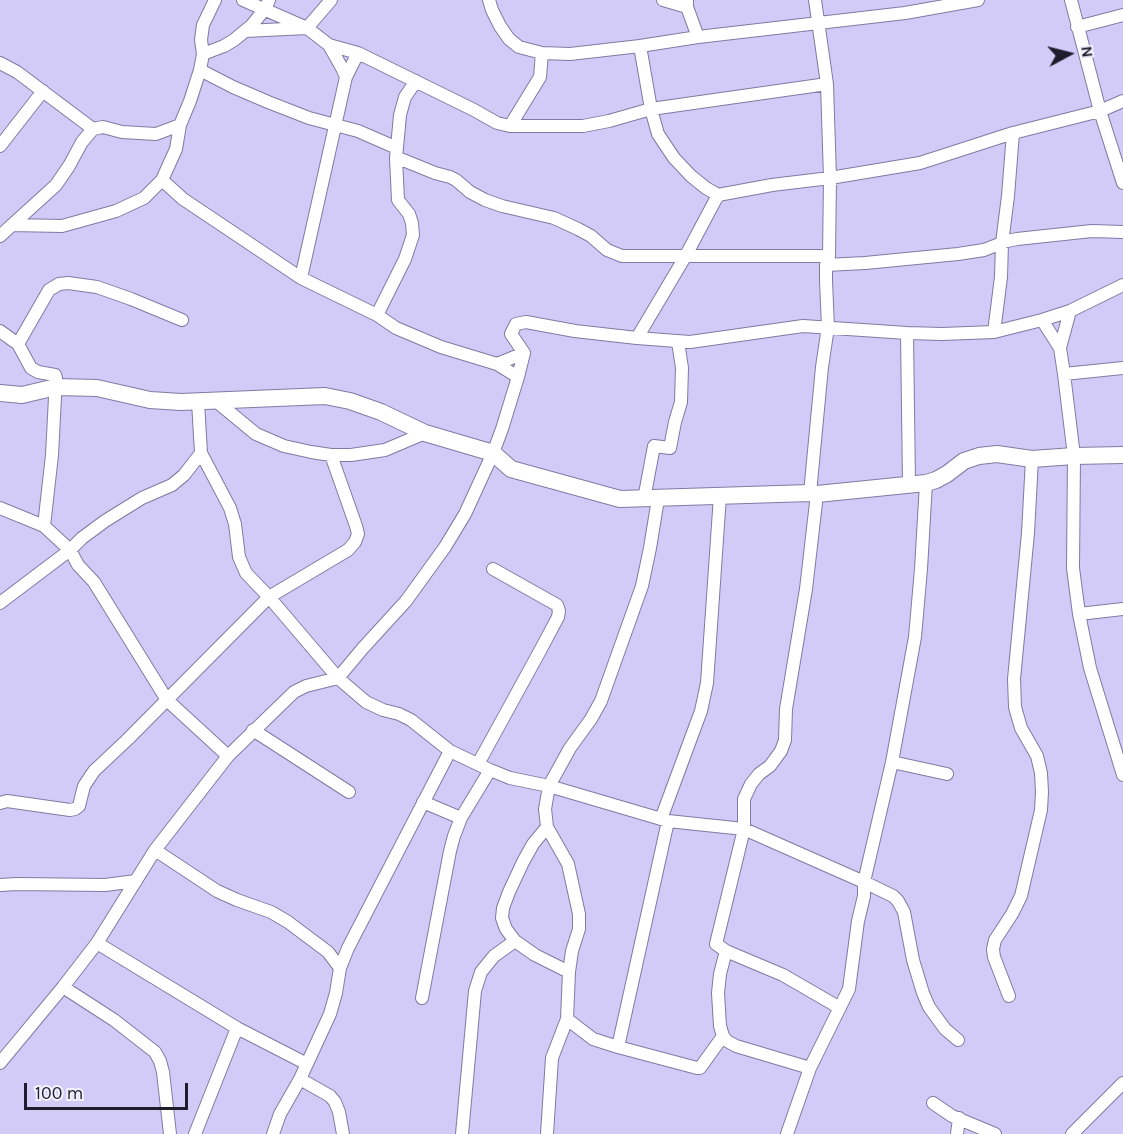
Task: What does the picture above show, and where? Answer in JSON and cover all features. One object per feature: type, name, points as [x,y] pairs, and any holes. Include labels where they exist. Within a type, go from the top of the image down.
[{"type":"street","points":[[12,225],[62,226],[116,211],[144,198],[162,180],[176,149],[180,126],[200,70],[203,54],[201,40],[203,25],[215,0]]},
{"type":"street","points":[[243,0],[267,4],[307,28],[329,45],[358,53],[497,123],[510,126],[583,126],[651,109],[827,84]]},
{"type":"street","points":[[245,31],[307,28],[331,0]]},
{"type":"street","points":[[489,0],[500,26],[509,39],[519,47],[542,53],[570,54],[905,13],[978,0]]},
{"type":"street","points":[[663,0],[687,4],[698,37]]},
{"type":"street","points":[[815,0],[827,84],[830,178],[828,327],[822,368],[806,589],[786,709],[785,740],[781,751],[770,766],[755,779],[744,799],[744,829],[716,944],[726,951],[783,975],[840,1008]]},
{"type":"street","points":[[1071,0],[1100,111],[1123,183]]},
{"type":"street","points":[[203,54],[224,46],[245,31],[267,4]]},
{"type":"street","points":[[1077,27],[1123,15]]},
{"type":"street","points":[[329,45],[346,77]]},
{"type":"street","points":[[640,46],[651,109],[658,134],[674,158],[699,182],[718,195],[920,163],[1013,133],[1100,111],[1123,101]]},
{"type":"street","points":[[301,278],[346,77],[358,53]]},
{"type":"street","points":[[510,126],[540,77],[542,53]]},
{"type":"street","points":[[0,63],[17,72],[93,129]]},
{"type":"street","points":[[200,70],[242,91],[309,118],[358,131],[396,153],[403,160],[450,177],[485,200],[554,218],[591,236],[599,244],[622,256],[865,263],[984,250],[1017,239],[1092,231],[1123,232]]},
{"type":"street","points":[[377,315],[405,259],[413,235],[409,214],[398,200],[396,153],[400,116],[405,97],[416,81]]},
{"type":"street","points":[[0,146],[43,91]]},
{"type":"street","points":[[0,236],[56,185],[82,142],[93,129],[103,127],[122,132],[156,134],[180,126]]},
{"type":"street","points":[[994,332],[1001,278],[1002,243],[1013,133]]},
{"type":"street","points":[[156,134],[176,149]]},
{"type":"street","points":[[162,180],[183,199],[301,278],[377,315],[396,328],[441,346],[497,364],[518,377]]},
{"type":"street","points":[[637,338],[685,257],[718,195]]},
{"type":"street","points":[[18,344],[49,290],[59,284],[97,287],[182,320]]},
{"type":"street","points":[[0,1063],[97,943],[155,850],[228,756],[294,692],[306,686],[338,678],[406,600],[445,547],[465,514],[493,453],[518,377],[524,353],[511,334],[516,324],[526,322],[575,331],[678,342],[803,326],[907,333],[994,332],[1070,311],[1122,286]]},
{"type":"street","points":[[1070,311],[1060,348],[1074,456],[1073,568],[1090,668],[1123,775]]},
{"type":"street","points":[[1042,320],[1060,348]]},
{"type":"street","points":[[0,331],[18,344],[31,368],[54,375],[57,387],[44,526]]},
{"type":"street","points":[[907,333],[909,484]]},
{"type":"street","points":[[547,1134],[552,1058],[567,1019],[569,972],[572,951],[579,929],[579,914],[568,864],[547,827],[545,809],[549,786],[570,748],[601,701],[642,586],[650,548],[654,446],[670,448],[681,402],[682,368],[678,342]]},
{"type":"street","points":[[497,364],[524,353]]},
{"type":"street","points":[[1064,375],[1123,368]]},
{"type":"street","points":[[0,393],[22,395],[57,387],[97,388],[150,400],[198,402],[325,396],[350,401],[381,412],[425,433],[493,453],[511,469],[620,499],[814,494],[926,483],[947,474],[964,461],[997,454],[1032,459],[1123,455]]},
{"type":"street","points":[[216,401],[256,434],[284,446],[311,452],[351,455],[385,450],[425,433]]},
{"type":"street","points":[[198,402],[201,453],[230,508],[235,524],[239,557],[246,573],[338,678],[366,702],[411,720],[450,751],[510,778],[549,786],[664,820],[744,829],[884,891],[898,901],[904,912],[913,960],[929,1007],[945,1029],[958,1040]]},
{"type":"street","points":[[0,603],[105,521],[142,498],[172,485],[184,475],[201,453]]},
{"type":"street","points":[[0,803],[7,801],[75,809],[79,806],[84,786],[94,771],[269,597],[348,550],[358,534],[331,455]]},
{"type":"street","points":[[1009,996],[993,949],[995,940],[1021,896],[1041,810],[1042,792],[1037,756],[1021,728],[1015,707],[1014,679],[1028,533],[1032,459]]},
{"type":"street","points":[[787,1134],[810,1068],[849,989],[855,936],[864,896],[864,882],[892,762],[915,637],[926,483]]},
{"type":"street","points":[[618,1047],[664,820],[701,711],[707,683],[720,496]]},
{"type":"street","points":[[0,508],[44,526],[70,550],[78,565],[94,582],[167,700],[228,756]]},
{"type":"street","points":[[478,764],[558,617],[559,611],[557,605],[493,569]]},
{"type":"street","points":[[1079,614],[1123,609]]},
{"type":"street","points":[[253,730],[350,792]]},
{"type":"street","points":[[273,1134],[280,1114],[300,1079],[330,1014],[340,968],[348,948],[450,751]]},
{"type":"street","points":[[892,762],[947,774]]},
{"type":"street","points":[[422,998],[450,851],[460,818],[490,770]]},
{"type":"street","points":[[423,802],[460,818]]},
{"type":"street","points":[[547,827],[533,844],[524,861],[509,892],[502,918],[506,929],[515,941],[535,955],[569,972]]},
{"type":"street","points":[[155,850],[217,891],[271,912],[328,952],[340,968]]},
{"type":"street","points":[[0,885],[105,885],[135,881]]},
{"type":"street","points":[[462,1134],[475,991],[481,972],[494,956],[515,941]]},
{"type":"street","points":[[97,943],[237,1028],[307,1064]]},
{"type":"street","points":[[328,952],[348,948]]},
{"type":"street","points":[[726,951],[718,993],[720,1026],[723,1036],[736,1046],[810,1068]]},
{"type":"street","points":[[63,987],[114,1020],[154,1052],[163,1072],[170,1134]]},
{"type":"street","points":[[567,1019],[593,1039],[700,1068],[723,1036]]},
{"type":"street","points":[[195,1134],[237,1028]]},
{"type":"street","points":[[300,1079],[330,1096],[335,1102],[343,1134]]},
{"type":"street","points":[[1072,1134],[1123,1083]]},
{"type":"street","points":[[933,1103],[943,1111],[995,1134]]},
{"type":"street","points":[[957,1134],[959,1119]]}]
